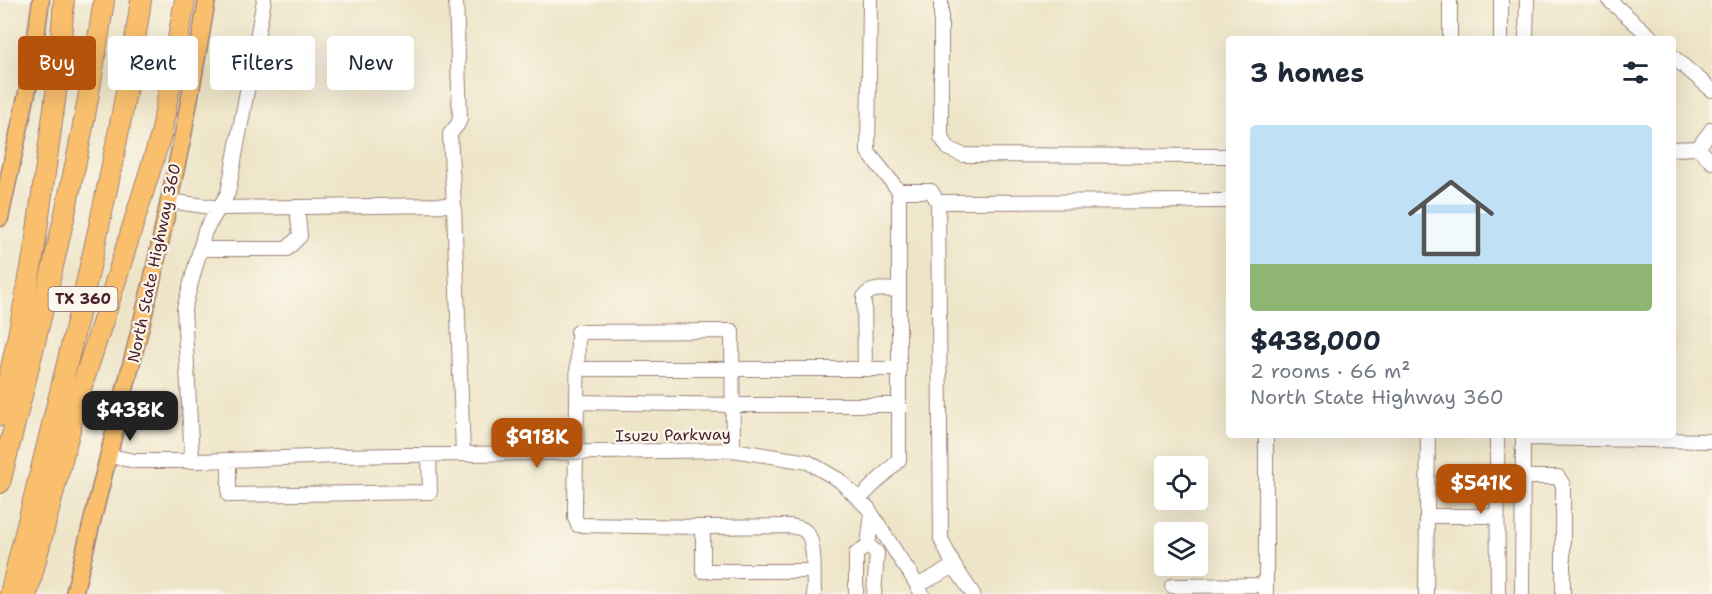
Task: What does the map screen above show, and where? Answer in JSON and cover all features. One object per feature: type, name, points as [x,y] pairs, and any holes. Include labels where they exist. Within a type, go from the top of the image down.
[{"type":"highway","points":[[0,416],[38,229],[58,79],[64,0]]},
{"type":"highway","name":"TX 360","points":[[0,483],[73,178],[105,0]]},
{"type":"highway","name":"TX 360","points":[[10,594],[103,207],[124,104],[141,0]]},
{"type":"highway","points":[[27,594],[79,395],[161,135],[185,0]]},
{"type":"main road","points":[[0,218],[30,79],[41,0]]},
{"type":"main road","name":"North State Highway 360","points":[[74,594],[150,291],[183,135],[207,0]]},
{"type":"street","points":[[192,461],[184,309],[205,231],[228,194],[264,0]]},
{"type":"street","points":[[456,0],[460,119],[450,134],[463,454]]},
{"type":"street","points":[[859,499],[900,460],[899,191],[868,152],[870,0]]},
{"type":"street","points":[[941,0],[941,137],[949,149],[963,155],[1226,156]]},
{"type":"street","points":[[1450,0],[1450,36]]},
{"type":"street","points":[[1501,0],[1501,36]]},
{"type":"street","points":[[1526,36],[1527,0]]},
{"type":"street","points":[[1609,0],[1650,36]]},
{"type":"street","points":[[1676,59],[1712,90]]},
{"type":"street","points":[[1698,148],[1712,129]]},
{"type":"street","points":[[1676,149],[1698,148],[1712,162]]},
{"type":"street","points":[[899,191],[931,192],[938,202],[941,539],[954,566],[973,594]]},
{"type":"street","points":[[169,201],[219,208],[447,205],[454,207]]},
{"type":"street","points":[[938,202],[1226,201]]},
{"type":"street","points":[[200,249],[287,249],[300,236],[297,207]]},
{"type":"street","points":[[865,369],[864,297],[872,290],[899,291]]},
{"type":"street","points":[[733,450],[732,331],[578,332],[575,504],[575,518],[578,525],[789,526],[802,528],[812,542],[814,594]]},
{"type":"street","points":[[578,369],[899,369]]},
{"type":"street","points":[[577,402],[898,405]]},
{"type":"street","points":[[1172,586],[1266,590],[1266,438]]},
{"type":"street","points":[[1426,594],[1428,438]]},
{"type":"street","points":[[1497,438],[1498,594]]},
{"type":"street","points":[[1522,594],[1523,438]]},
{"type":"street","points":[[1570,438],[1712,441]]},
{"type":"street","name":"Isuzu Parkway","points":[[109,456],[135,461],[192,461],[733,450],[808,462],[839,480],[859,499],[872,514],[920,590]]},
{"type":"street","points":[[229,460],[230,495],[430,492],[429,455]]},
{"type":"street","points":[[1522,477],[1558,477],[1563,485],[1563,594]]},
{"type":"street","points":[[856,594],[856,554],[868,545],[872,514]]},
{"type":"street","points":[[1427,516],[1497,516]]},
{"type":"street","points":[[703,527],[703,571],[813,571]]},
{"type":"street","points":[[868,545],[877,553],[874,594]]},
{"type":"street","points":[[920,590],[954,566]]}]
